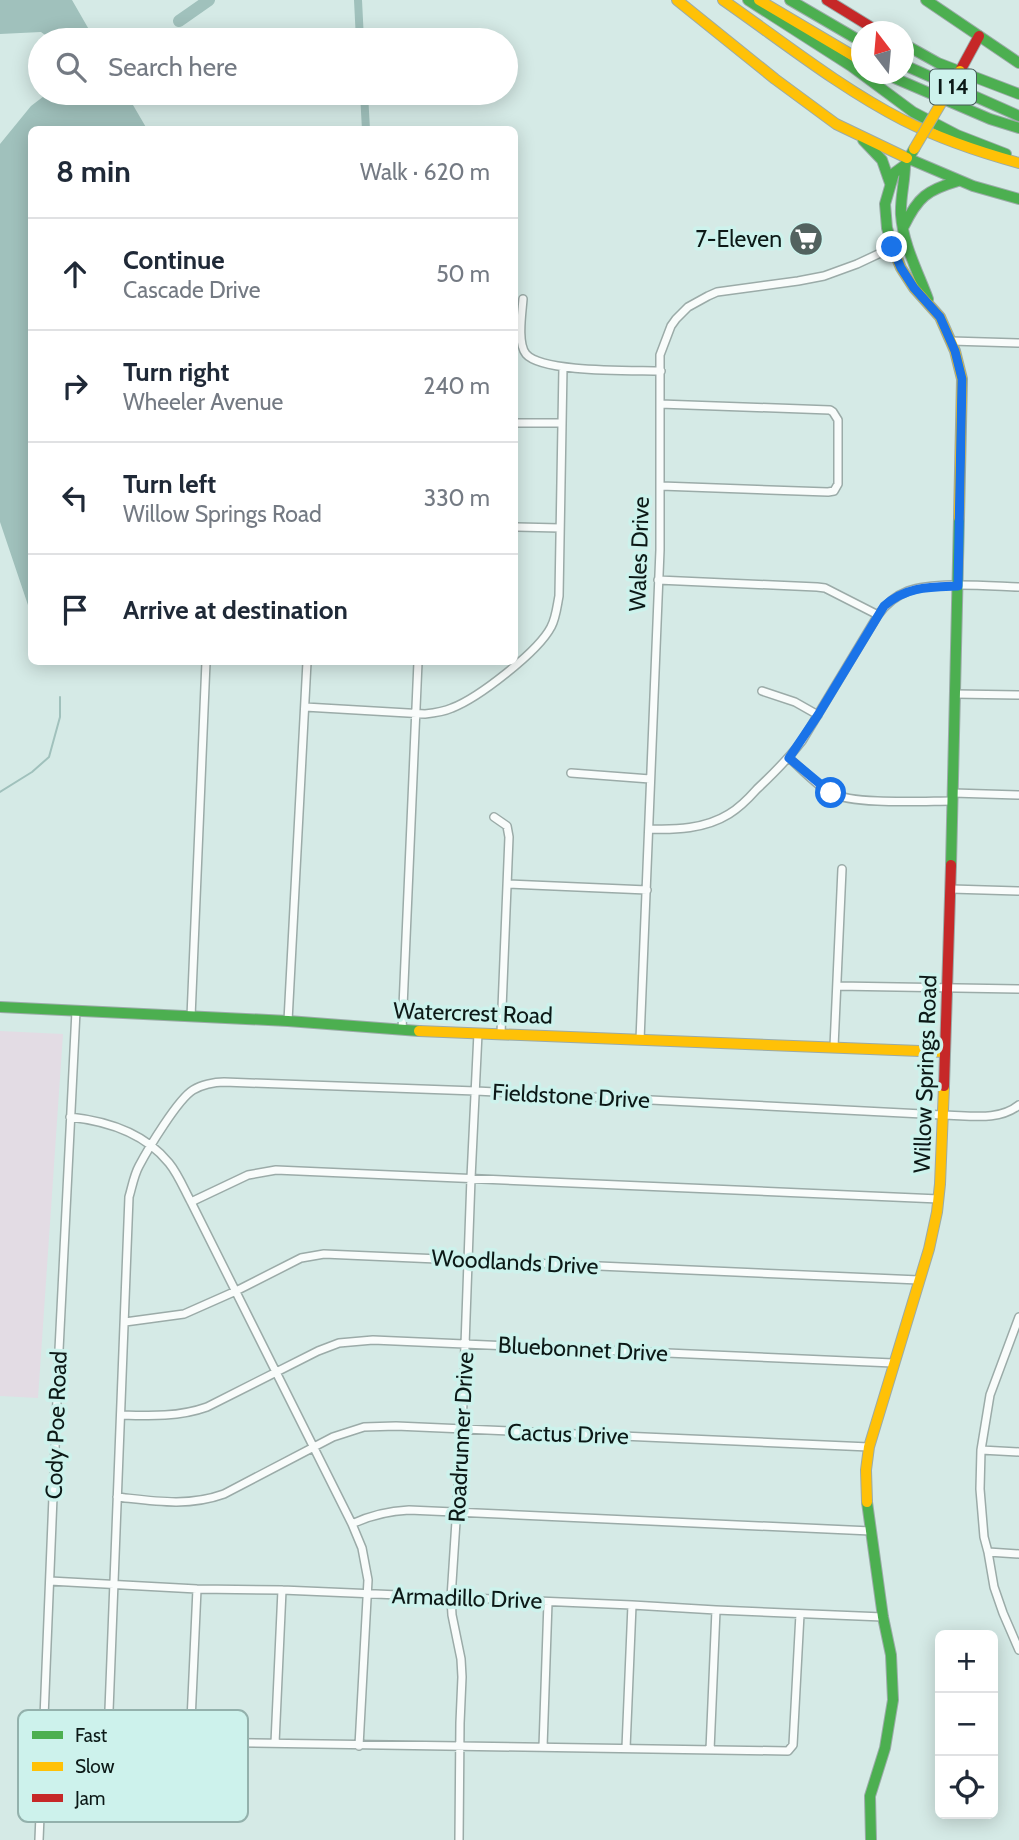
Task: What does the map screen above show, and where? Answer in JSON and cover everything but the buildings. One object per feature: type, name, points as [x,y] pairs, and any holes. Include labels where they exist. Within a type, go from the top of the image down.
[{"type":"main road","points":[[677,0],[836,124],[958,180],[1019,199]]},
{"type":"main road","points":[[723,0],[870,102],[951,141],[1019,161]]},
{"type":"main road","points":[[748,0],[851,66],[913,112],[957,135],[1019,161]]},
{"type":"main road","points":[[759,0],[851,54]]},
{"type":"main road","points":[[790,0],[851,36]]},
{"type":"main road","points":[[827,0],[861,21]]},
{"type":"main road","points":[[926,0],[1019,63]]},
{"type":"main road","points":[[909,158],[979,37]]},
{"type":"main road","name":"I 14","points":[[914,50],[938,63],[1019,94]]},
{"type":"main road","name":"I 14","points":[[914,69],[1019,116]]},
{"type":"main road","points":[[908,84],[990,119],[1019,128]]},
{"type":"main road","points":[[858,135],[882,160],[891,185]]},
{"type":"main road","name":"Willow Springs Road","points":[[871,1840],[870,1796],[885,1748],[893,1700],[892,1670],[867,1502],[866,1470],[869,1447],[929,1249],[939,1199],[951,889],[958,586],[962,379],[958,360],[940,317],[914,288],[901,268],[892,247],[886,215],[885,204],[894,173],[909,158]]},
{"type":"main road","name":"Willow Springs Road","points":[[909,158],[901,203],[903,227],[929,303]]},
{"type":"main road","points":[[903,227],[914,204],[923,194],[958,180]]},
{"type":"main road","name":"Watercrest Road","points":[[0,1007],[288,1021],[402,1030],[945,1052]]},
{"type":"street","name":"Wales Drive","points":[[640,1040],[661,486],[660,355],[671,326],[688,307],[717,292],[824,276],[906,241]]},
{"type":"street","points":[[523,299],[521,343],[526,354],[536,362],[563,368],[661,371]]},
{"type":"street","points":[[951,341],[1019,343]]},
{"type":"street","points":[[518,662],[553,625],[559,596],[563,368]]},
{"type":"street","points":[[660,404],[830,410],[838,420],[838,484],[834,491],[661,486]]},
{"type":"street","points":[[518,423],[562,423]]},
{"type":"street","points":[[518,527],[560,528]]},
{"type":"street","points":[[658,580],[825,588],[878,615]]},
{"type":"street","points":[[649,829],[670,830],[705,824],[729,814],[746,800],[789,758],[878,615],[891,600],[907,591],[927,587],[1019,587]]},
{"type":"street","points":[[191,1017],[206,665]]},
{"type":"street","points":[[288,1021],[307,665]]},
{"type":"street","points":[[402,1030],[418,665]]},
{"type":"street","points":[[305,707],[436,713],[451,709],[476,695],[514,665]]},
{"type":"street","points":[[761,691],[795,702],[818,715]]},
{"type":"street","points":[[955,694],[1019,695]]},
{"type":"street","points":[[789,758],[831,793],[859,800],[1019,796]]},
{"type":"street","points":[[571,773],[650,779]]},
{"type":"street","points":[[494,817],[507,826],[509,837],[502,1033]]},
{"type":"street","points":[[834,1047],[842,869]]},
{"type":"street","points":[[508,884],[647,890]]},
{"type":"street","points":[[951,889],[1019,891]]},
{"type":"street","points":[[837,986],[1019,989]]},
{"type":"street","name":"Cody Poe Road","points":[[45,1710],[76,1011]]},
{"type":"street","name":"Roadrunner Drive","points":[[459,1840],[462,1678],[451,1598],[462,1429],[478,1033]]},
{"type":"street","name":"Fieldstone Drive","points":[[109,1710],[129,1197],[138,1167],[177,1106],[195,1088],[215,1082],[476,1091],[943,1115],[1004,1115],[1019,1105]]},
{"type":"street","points":[[70,1117],[107,1123],[131,1132],[171,1165],[352,1524],[365,1557],[368,1594],[359,1746]]},
{"type":"street","points":[[191,1202],[248,1175],[276,1170],[939,1199]]},
{"type":"street","name":"Woodlands Drive","points":[[125,1322],[184,1314],[300,1258],[324,1254],[919,1280]]},
{"type":"street","points":[[1019,1317],[990,1395],[982,1450],[980,1489],[984,1537],[998,1600],[1019,1650]]},
{"type":"street","name":"Bluebonnet Drive","points":[[121,1415],[153,1416],[192,1412],[318,1351],[351,1340],[893,1363]]},
{"type":"street","name":"Cactus Drive","points":[[117,1497],[175,1503],[206,1500],[224,1494],[333,1437],[364,1427],[396,1426],[869,1447]]},
{"type":"street","points":[[982,1450],[1019,1452]]},
{"type":"street","points":[[352,1524],[387,1511],[409,1510],[871,1531]]},
{"type":"street","points":[[988,1552],[1019,1554]]},
{"type":"street","name":"Armadillo Drive","points":[[50,1581],[883,1616]]},
{"type":"street","points":[[192,1710],[197,1589]]},
{"type":"street","points":[[275,1743],[282,1590]]},
{"type":"street","points":[[543,1747],[548,1602]]},
{"type":"street","points":[[626,1748],[632,1605]]},
{"type":"street","points":[[710,1750],[716,1611]]},
{"type":"street","points":[[248,1743],[788,1751],[793,1745],[800,1614]]},
{"type":"street","name":"Cody Poe Road","points":[[39,1840],[40,1822]]},
{"type":"shaded area","points":[[0,1031],[63,1034],[38,1398],[0,1396]]},
{"type":"water","points":[[0,0],[72,0],[88,28],[28,28],[28,33],[0,34]]},
{"type":"water","points":[[133,105],[145,126],[28,126],[28,605],[0,522],[0,144],[31,106]]},
{"type":"waterway","points":[[179,21],[209,0]]},
{"type":"waterway","points":[[358,0],[359,28]]},
{"type":"waterway","points":[[365,105],[366,126]]},
{"type":"waterway","points":[[0,792],[32,772],[49,757],[60,717],[60,697]]},
{"type":"traffic: fast","points":[[748,0],[851,66],[913,112],[957,135],[1006,154]]},
{"type":"traffic: fast","points":[[790,0],[851,36]]},
{"type":"traffic: fast","points":[[926,0],[1019,63]]},
{"type":"traffic: fast","points":[[914,50],[938,63],[1019,94]]},
{"type":"traffic: fast","points":[[914,69],[1019,116]]},
{"type":"traffic: fast","points":[[908,84],[990,119],[1019,128]]},
{"type":"traffic: fast","points":[[863,140],[882,160],[890,183]]},
{"type":"traffic: fast","points":[[894,251],[887,228],[885,204],[894,173],[905,165],[914,149]]},
{"type":"traffic: fast","points":[[907,158],[973,186],[1019,199]]},
{"type":"traffic: fast","points":[[905,165],[902,226],[928,299]]},
{"type":"traffic: fast","points":[[904,226],[919,201],[938,188],[958,181]]},
{"type":"traffic: fast","points":[[951,865],[959,518]]},
{"type":"traffic: fast","points":[[0,1007],[288,1021],[419,1031]]},
{"type":"traffic: fast","points":[[867,1502],[891,1655],[893,1700],[885,1748],[870,1796],[871,1840]]},
{"type":"traffic: slow","points":[[677,0],[836,124],[907,158]]},
{"type":"traffic: slow","points":[[723,0],[833,78],[879,107],[945,139],[1019,163]]},
{"type":"traffic: slow","points":[[759,0],[851,54]]},
{"type":"traffic: slow","points":[[914,149],[960,71]]},
{"type":"traffic: slow","points":[[894,251],[914,288],[940,317],[955,351],[962,379],[959,518]]},
{"type":"traffic: slow","points":[[419,1031],[945,1052]]},
{"type":"traffic: slow","points":[[867,1502],[866,1470],[869,1447],[929,1249],[937,1212],[944,1086]]},
{"type":"traffic: jam","points":[[827,0],[861,21]]},
{"type":"traffic: jam","points":[[960,71],[979,36]]},
{"type":"traffic: jam","points":[[944,1086],[951,865]]},
{"type":"place","name":"7-Eleven","points":[[806,239]]},
{"type":"route","points":[[831,793],[789,758],[884,606],[907,591],[958,586],[962,379],[955,351],[940,317],[914,288],[892,247]]}]
